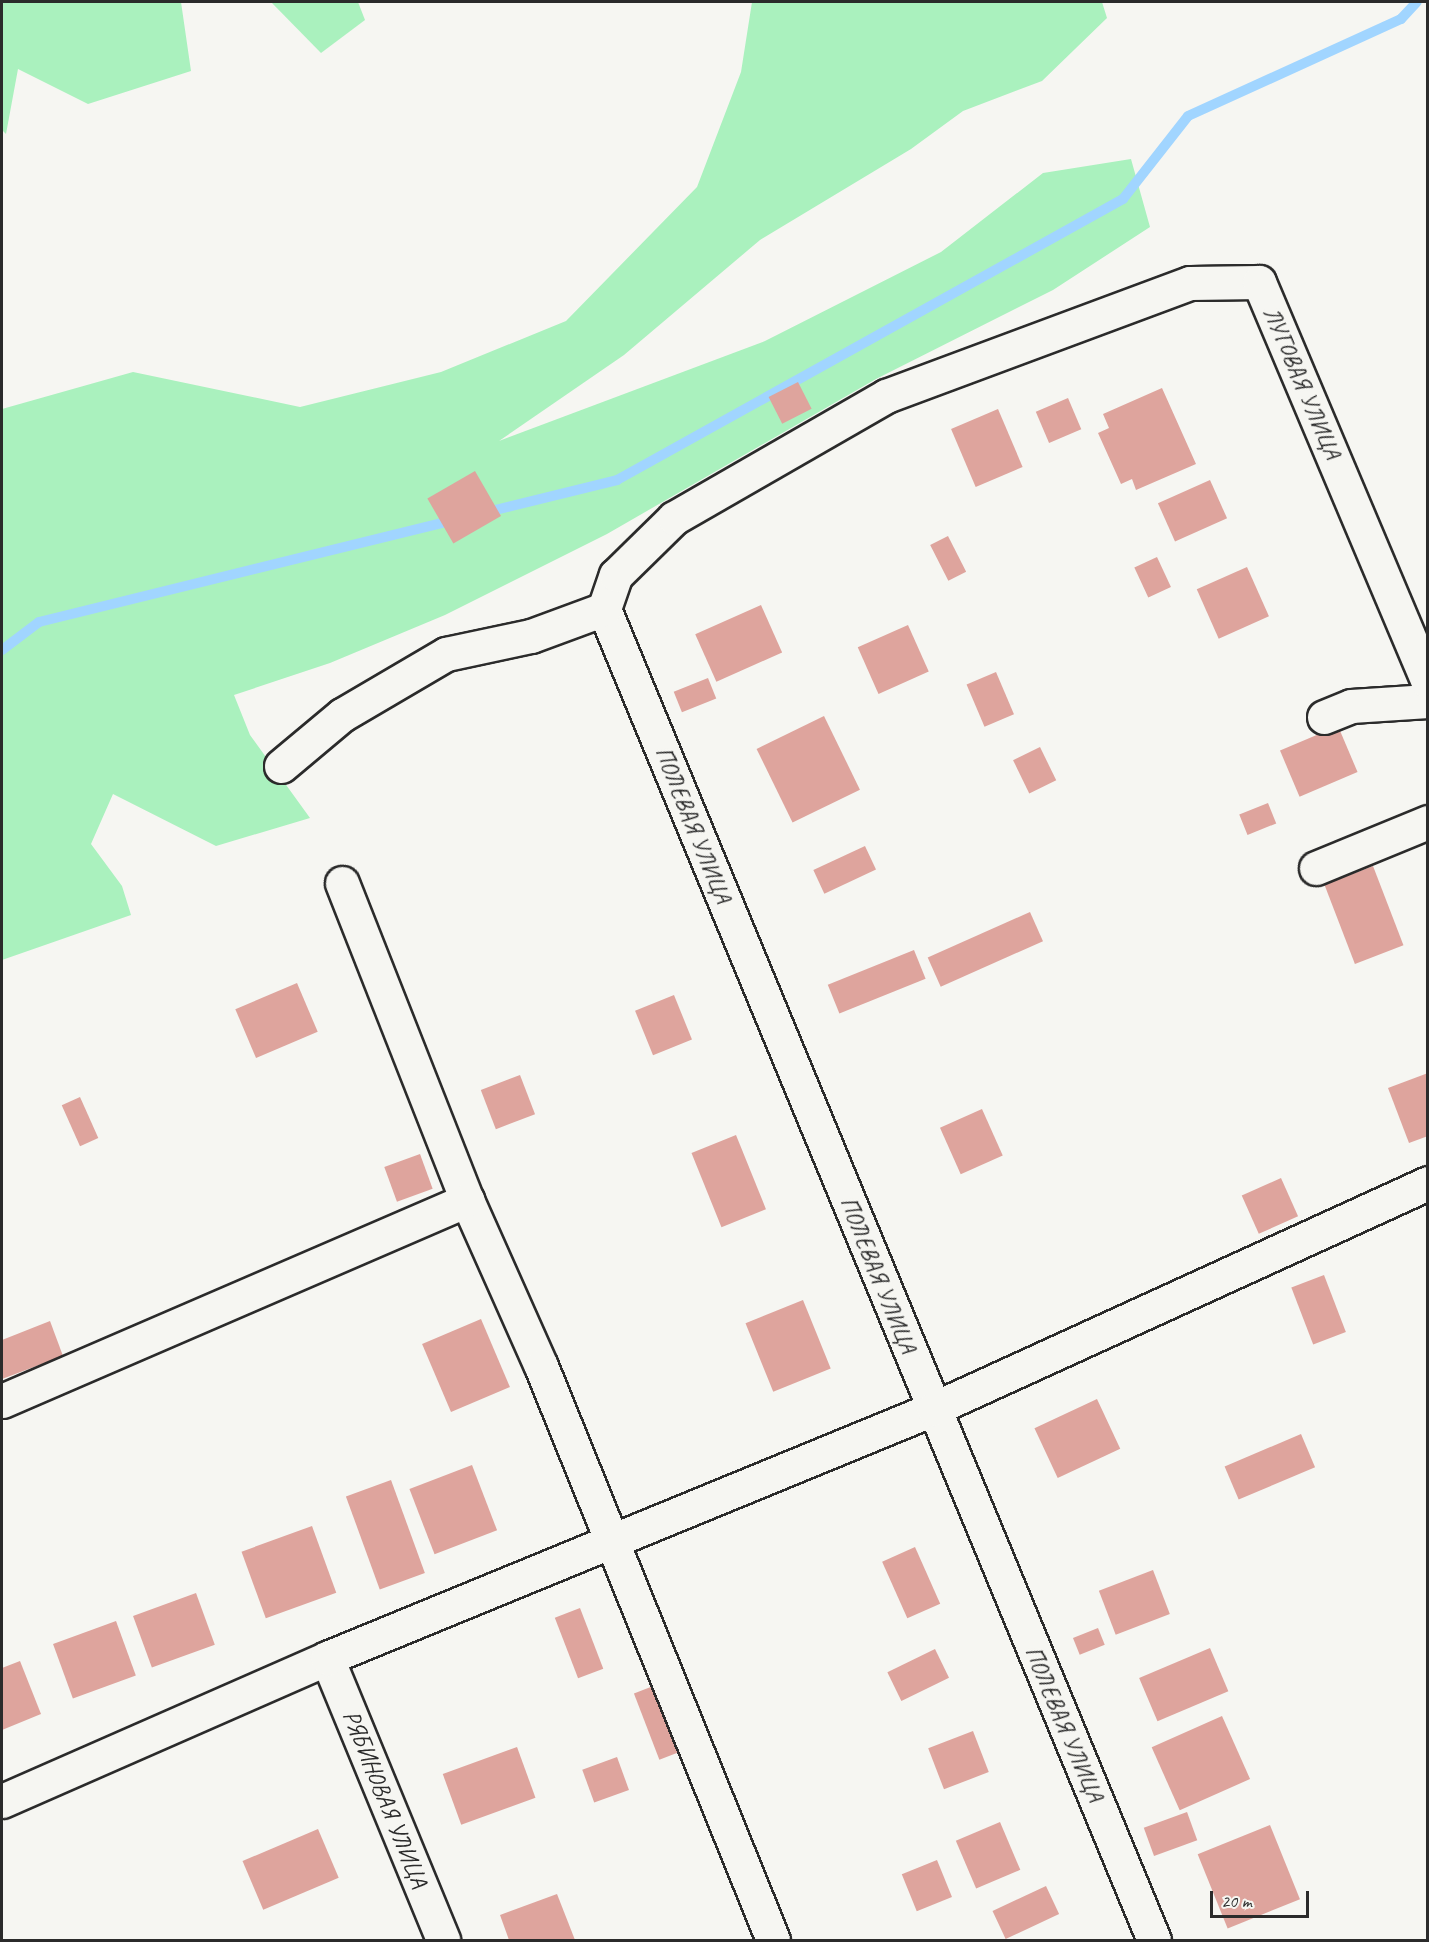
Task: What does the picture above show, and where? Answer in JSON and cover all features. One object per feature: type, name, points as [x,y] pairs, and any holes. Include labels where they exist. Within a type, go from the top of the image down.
[{"type":"street","name":"ЛУГОВАЯ УЛИЦА","points":[[604,609],[616,575],[674,518],[886,396],[1190,283],[1259,282],[1428,682]]},
{"type":"street","points":[[281,766],[342,715],[446,654],[531,636],[604,609]]},
{"type":"street","name":"ПОЛЕВАЯ УЛИЦА","points":[[604,609],[1154,1941]]},
{"type":"street","points":[[1324,717],[1351,706],[1428,701]]},
{"type":"street","points":[[1316,868],[1428,822]]},
{"type":"street","points":[[342,883],[466,1200],[542,1366],[609,1541],[773,1941]]},
{"type":"street","points":[[2,1801],[327,1658],[933,1409],[1428,1183]]},
{"type":"street","points":[[2,1401],[466,1200]]},
{"type":"street","name":"РЯБИНОВАЯ УЛИЦА","points":[[327,1658],[443,1941]]},
{"type":"green space","points":[[2,2],[181,2],[191,71],[88,104],[18,69],[6,134],[2,130]]},
{"type":"green space","points":[[271,2],[358,2],[365,20],[321,53]]},
{"type":"green space","points":[[752,2],[1102,2],[1107,18],[1042,81],[963,111],[911,149],[760,240],[624,355],[499,441],[765,341],[941,252],[1043,173],[1131,159],[1150,227],[1053,290],[876,379],[607,534],[445,615],[330,663],[234,695],[250,735],[310,818],[216,846],[113,794],[91,844],[122,886],[131,915],[2,960],[2,409],[133,372],[300,407],[441,372],[566,321],[697,187],[741,72]]},
{"type":"building","points":[[798,382],[812,409],[782,424],[769,397]]},
{"type":"building","points":[[1162,388],[1196,464],[1136,490],[1132,479],[1121,484],[1098,433],[1109,428],[1103,414]]},
{"type":"building","points":[[1068,398],[1081,429],[1049,443],[1036,412]]},
{"type":"building","points":[[998,409],[1023,467],[976,487],[951,429]]},
{"type":"building","points":[[475,471],[501,516],[453,544],[427,498]]},
{"type":"building","points":[[1210,480],[1227,518],[1175,542],[1158,503]]},
{"type":"building","points":[[948,536],[966,572],[948,581],[930,545]]},
{"type":"building","points":[[1157,557],[1171,587],[1148,597],[1134,568]]},
{"type":"building","points":[[1247,567],[1269,616],[1219,639],[1197,589]]},
{"type":"building","points":[[761,605],[782,653],[716,682],[695,634]]},
{"type":"building","points":[[908,625],[929,672],[878,694],[858,647]]},
{"type":"building","points":[[996,672],[1014,714],[985,727],[967,685]]},
{"type":"building","points":[[708,678],[716,698],[682,712],[674,692]]},
{"type":"building","points":[[824,716],[860,790],[793,823],[757,749]]},
{"type":"building","points":[[1338,726],[1358,772],[1300,797],[1280,751]]},
{"type":"building","points":[[1040,747],[1056,780],[1029,793],[1013,760]]},
{"type":"building","points":[[1268,803],[1276,823],[1247,835],[1239,815]]},
{"type":"building","points":[[865,846],[876,870],[824,894],[813,870]]},
{"type":"building","points":[[1373,866],[1403,945],[1355,964],[1324,885]]},
{"type":"building","points":[[1030,912],[1043,941],[941,987],[928,958]]},
{"type":"building","points":[[914,950],[926,979],[839,1014],[828,985]]},
{"type":"building","points":[[297,983],[318,1032],[256,1058],[235,1009]]},
{"type":"building","points":[[674,995],[692,1040],[653,1055],[635,1011]]},
{"type":"building","points":[[1428,1073],[1428,1136],[1409,1143],[1388,1088]]},
{"type":"building","points":[[520,1075],[535,1114],[496,1129],[481,1090]]},
{"type":"building","points":[[80,1097],[98,1138],[80,1146],[62,1105]]},
{"type":"building","points":[[982,1109],[1003,1156],[961,1174],[940,1128]]},
{"type":"building","points":[[736,1135],[766,1209],[721,1227],[691,1153]]},
{"type":"building","points":[[420,1154],[433,1189],[397,1202],[384,1167]]},
{"type":"building","points":[[1281,1178],[1298,1216],[1259,1234],[1242,1195]]},
{"type":"building","points":[[1324,1275],[1346,1332],[1313,1344],[1291,1288]]},
{"type":"building","points":[[803,1300],[831,1369],[773,1392],[746,1323]]},
{"type":"building","points":[[481,1319],[510,1387],[451,1412],[422,1344]]},
{"type":"building","points":[[50,1321],[63,1356],[2,1379],[2,1340]]},
{"type":"building","points":[[1097,1399],[1120,1449],[1058,1478],[1034,1428]]},
{"type":"building","points":[[1301,1434],[1315,1467],[1239,1500],[1225,1466]]},
{"type":"building","points":[[472,1465],[497,1530],[435,1554],[409,1489]]},
{"type":"building","points":[[391,1480],[425,1573],[380,1589],[346,1496]]},
{"type":"building","points":[[312,1526],[336,1593],[266,1618],[242,1552]]},
{"type":"building","points":[[915,1547],[940,1604],[907,1618],[882,1562]]},
{"type":"building","points":[[1153,1570],[1170,1614],[1116,1635],[1099,1591]]},
{"type":"building","points":[[196,1593],[215,1645],[152,1668],[133,1616]]},
{"type":"building","points":[[580,1608],[603,1669],[578,1678],[555,1618]]},
{"type":"building","points":[[116,1621],[136,1676],[73,1698],[53,1644]]},
{"type":"building","points":[[1098,1628],[1105,1645],[1080,1655],[1073,1638]]},
{"type":"building","points":[[1210,1648],[1228,1691],[1157,1721],[1139,1678]]},
{"type":"building","points":[[935,1649],[949,1678],[901,1701],[887,1672]]},
{"type":"building","points":[[20,1661],[41,1714],[2,1730],[2,1668]]},
{"type":"building","points":[[661,1683],[686,1749],[659,1760],[634,1693]]},
{"type":"building","points":[[1222,1716],[1250,1779],[1180,1810],[1152,1747]]},
{"type":"building","points":[[973,1731],[989,1772],[944,1789],[928,1748]]},
{"type":"building","points":[[517,1747],[535,1798],[461,1825],[443,1774]]},
{"type":"building","points":[[617,1757],[629,1790],[594,1803],[582,1770]]},
{"type":"building","points":[[1187,1812],[1197,1840],[1154,1856],[1144,1828]]},
{"type":"building","points":[[1000,1822],[1020,1870],[976,1889],[956,1841]]},
{"type":"building","points":[[1270,1825],[1300,1899],[1228,1928],[1198,1854]]},
{"type":"building","points":[[318,1829],[339,1878],[263,1910],[243,1861]]},
{"type":"building","points":[[937,1860],[952,1897],[917,1911],[902,1874]]},
{"type":"building","points":[[1046,1886],[1059,1914],[1006,1939],[993,1911]]},
{"type":"building","points":[[557,1894],[575,1940],[509,1940],[500,1915]]},
{"type":"waterway","points":[[483,513],[617,480],[1123,199],[1188,116],[1401,19],[1417,2]]},
{"type":"waterway","points":[[2,650],[39,622],[454,520]]}]
